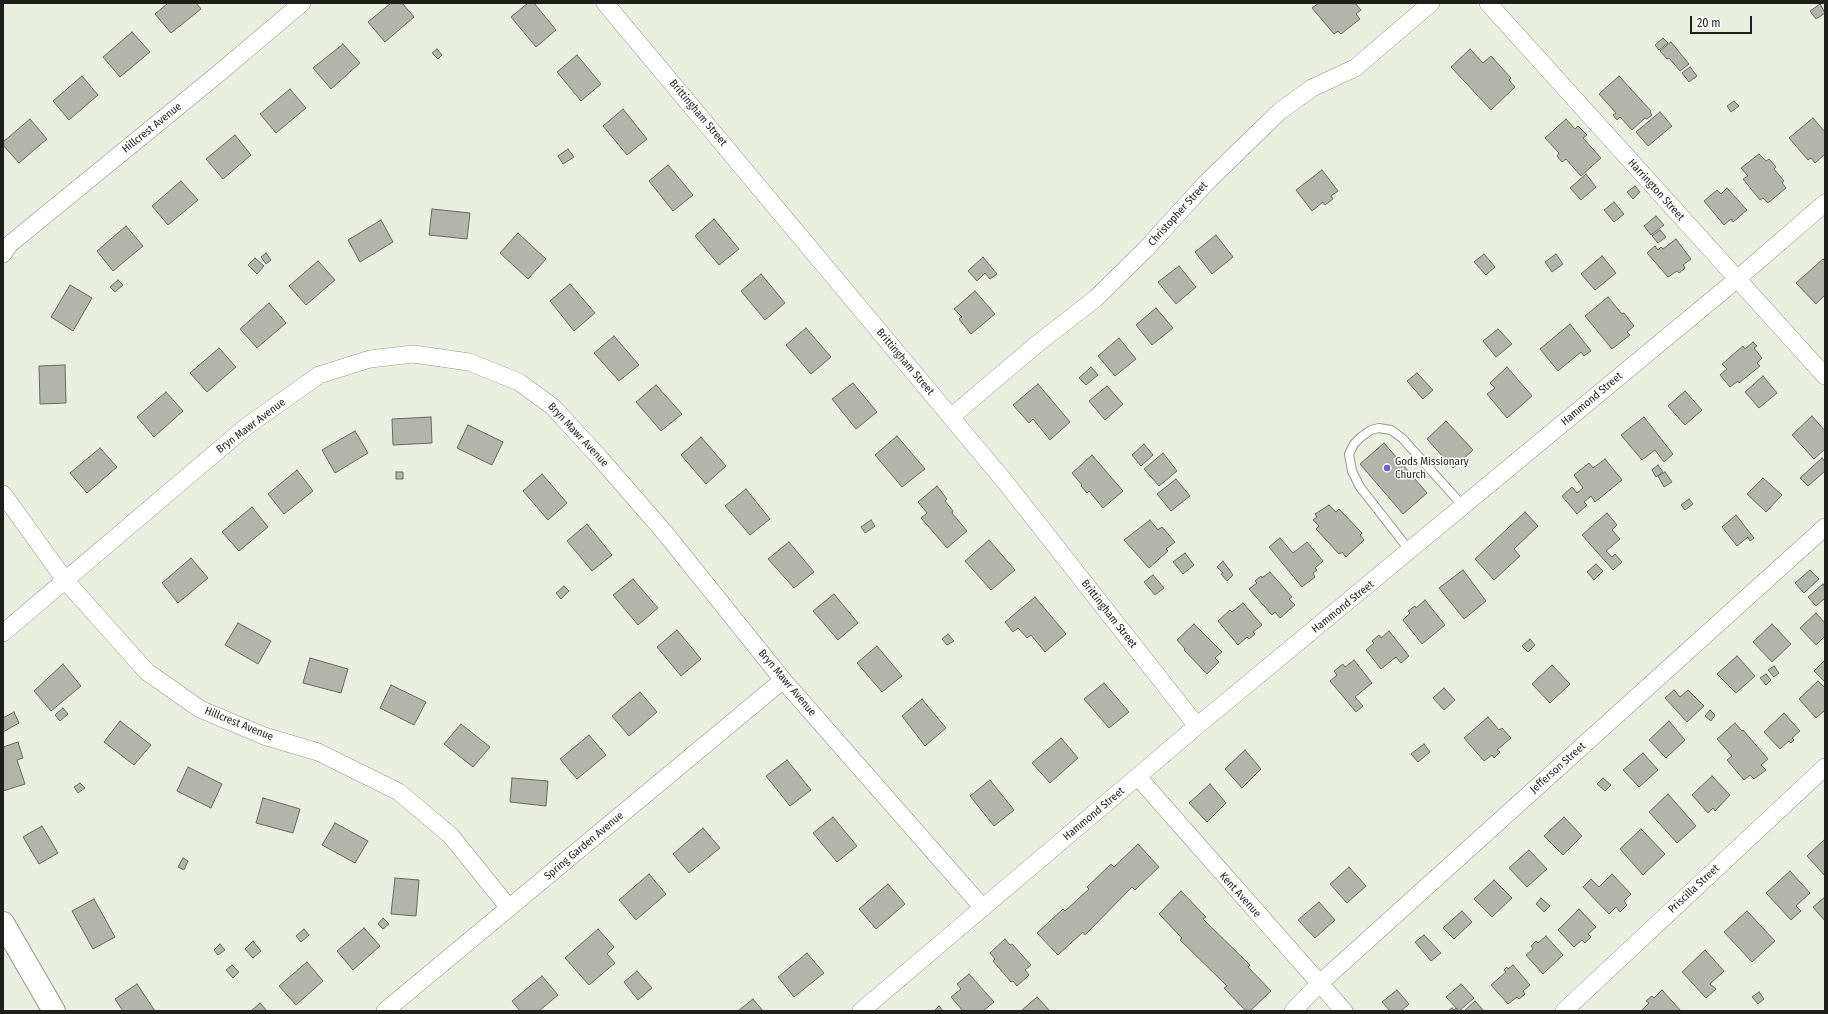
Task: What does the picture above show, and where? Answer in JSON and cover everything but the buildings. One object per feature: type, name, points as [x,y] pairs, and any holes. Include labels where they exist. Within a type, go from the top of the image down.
[{"type":"street","name":"Hillcrest Avenue","points":[[3,254],[10,244],[218,74],[302,3]]},
{"type":"street","name":"Brittingham Street","points":[[605,3],[1006,483],[1197,726]]},
{"type":"street","name":"Christopher Street","points":[[951,418],[1037,344],[1095,299],[1145,250],[1205,184],[1280,111],[1312,88],[1354,68],[1432,3]]},
{"type":"street","name":"Harrington Street","points":[[1488,3],[1736,280],[1825,376]]},
{"type":"street","name":"Hammond Street","points":[[861,1011],[1197,726],[1736,280],[1825,203]]},
{"type":"street","name":"Bryn Mawr Avenue","points":[[3,633],[247,426],[319,375],[377,358],[413,354],[469,362],[519,382],[554,407],[600,457],[664,533],[783,680],[983,908]]},
{"type":"street","name":"Hillcrest Avenue","points":[[3,494],[65,580],[146,672],[200,709],[264,736],[318,752],[399,792],[451,836],[509,908]]},
{"type":"street","name":"Jefferson Street","points":[[1293,1011],[1320,983],[1825,527]]},
{"type":"street","name":"Spring Garden Avenue","points":[[385,1011],[783,680]]},
{"type":"street","name":"Priscilla Street","points":[[1564,1011],[1825,767]]},
{"type":"street","name":"Kent Avenue","points":[[1138,777],[1344,1011]]},
{"type":"street","points":[[3,923],[54,1011]]},
{"type":"lane","points":[[1410,551],[1360,487],[1352,471],[1349,454],[1354,444],[1361,437],[1371,430],[1379,428],[1391,430],[1402,438],[1463,506]]},
{"type":"place","name":"Gods Missionary Church","points":[[1387,468]]}]
